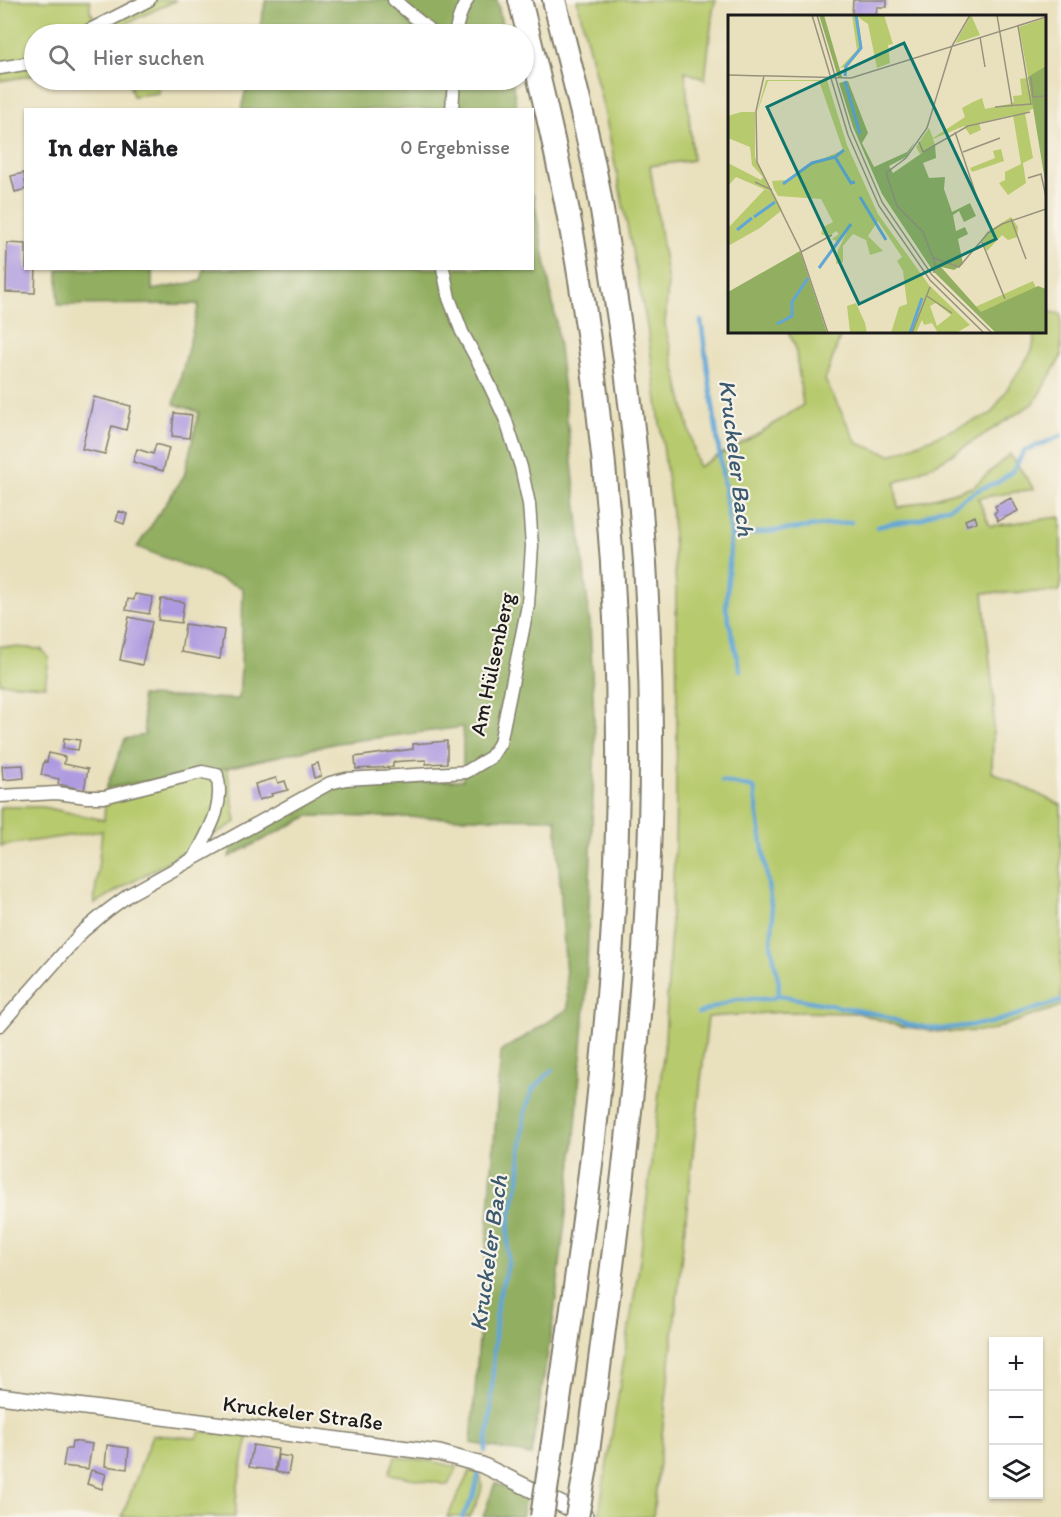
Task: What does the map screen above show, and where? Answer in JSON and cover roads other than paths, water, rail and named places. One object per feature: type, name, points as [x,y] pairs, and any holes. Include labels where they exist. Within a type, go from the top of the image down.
[{"type":"highway","points":[[520,0],[526,24]]},
{"type":"highway","points":[[554,0],[594,168],[632,416],[648,627],[651,724],[651,822],[640,1018],[616,1242],[577,1517]]},
{"type":"highway","points":[[534,56],[562,180],[580,281],[602,450],[611,559],[617,730],[617,828],[606,1020],[582,1244],[542,1517]]},
{"type":"street","points":[[102,24],[149,0]]},
{"type":"street","points":[[394,0],[422,24]]},
{"type":"street","points":[[457,24],[467,0]]},
{"type":"street","points":[[0,68],[24,64]]},
{"type":"street","points":[[450,90],[452,105]]},
{"type":"street","points":[[452,105],[453,90]]},
{"type":"street","name":"Am Hülsenberg","points":[[0,1024],[75,940],[107,910],[130,894],[194,858],[330,783],[346,779],[466,772],[491,757],[500,743],[528,605],[532,546],[529,504],[521,467],[505,418],[462,332],[448,298],[443,270]]},
{"type":"street","points":[[0,796],[57,793],[104,797],[202,772],[217,775],[220,801],[194,858]]},
{"type":"street","name":"Kruckeler Straße","points":[[0,1396],[439,1453],[482,1465],[588,1517]]},
{"type":"waterway","name":"Kruckeler Bach","points":[[701,321],[731,536],[726,608],[740,670]]},
{"type":"waterway","points":[[877,527],[921,519],[939,509],[948,508],[980,489],[998,482],[1013,471],[1024,451],[1061,436]]},
{"type":"waterway","points":[[731,536],[851,522]]},
{"type":"waterway","name":"Kruckeler Bach","points":[[699,1013],[736,999],[771,999],[778,995],[779,983],[771,944],[773,918],[754,788],[722,781]]},
{"type":"waterway","points":[[778,995],[882,1015],[908,1025],[940,1029],[991,1023],[1061,1001]]},
{"type":"waterway","name":"Kruckeler Bach","points":[[485,1451],[490,1421],[497,1303],[508,1265],[508,1231],[519,1180],[524,1115],[532,1090],[552,1070]]},
{"type":"waterway","name":"Kruckeler Bach","points":[[462,1517],[473,1497],[479,1473]]}]
